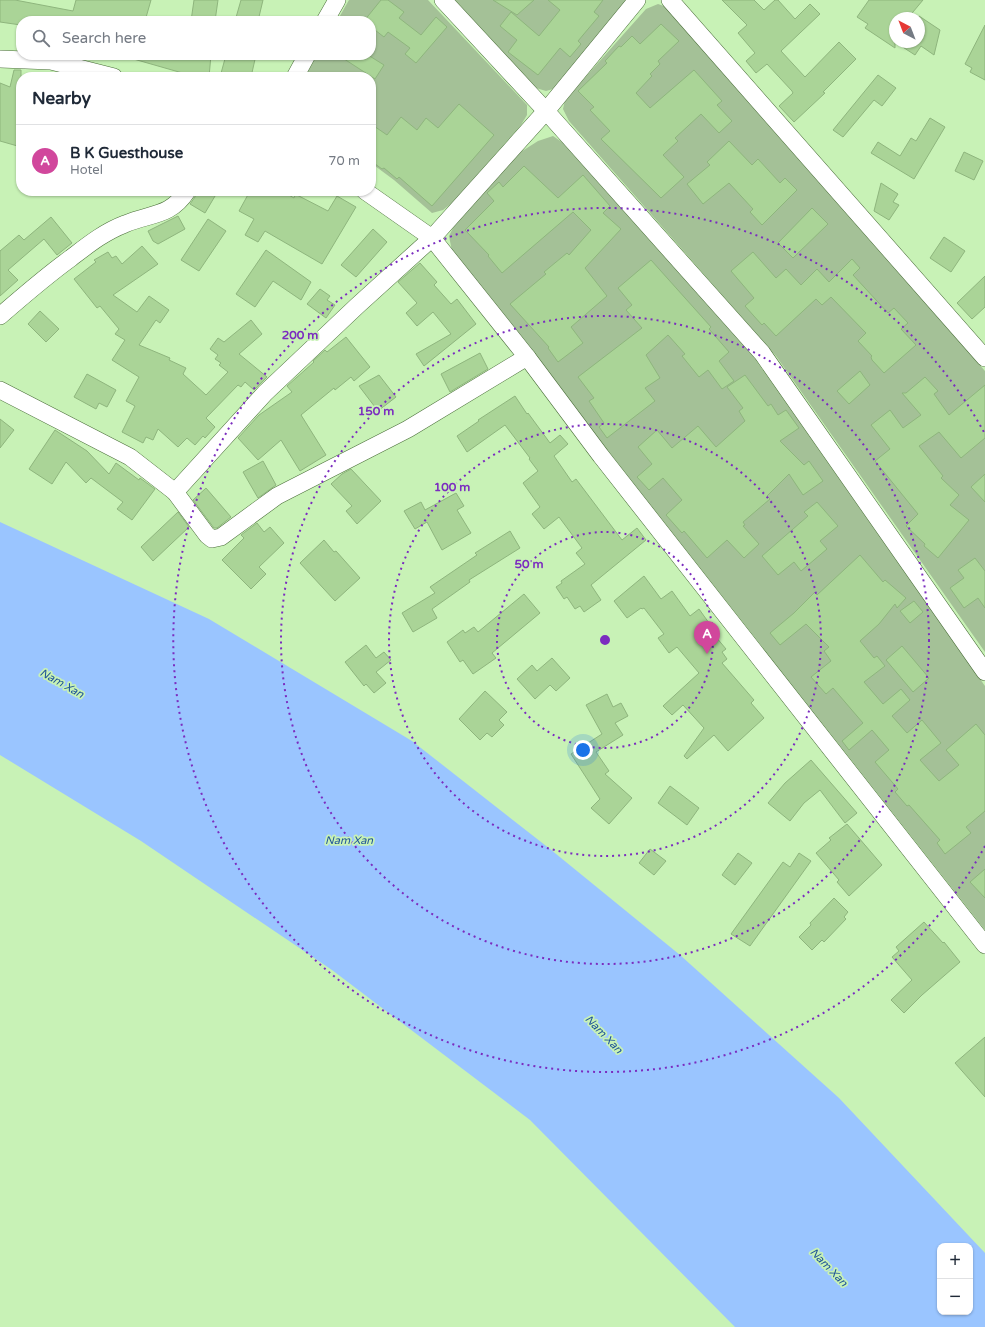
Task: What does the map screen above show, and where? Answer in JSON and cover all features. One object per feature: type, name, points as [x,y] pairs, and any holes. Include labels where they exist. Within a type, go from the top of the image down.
[{"type":"street","points":[[328,16],[337,0]]},
{"type":"street","points":[[443,0],[546,111],[762,353],[985,672]]},
{"type":"street","points":[[175,492],[265,393],[356,306],[432,238],[546,111],[637,0]]},
{"type":"street","points":[[670,0],[985,358]]},
{"type":"street","points":[[0,59],[16,60]]},
{"type":"street","points":[[26,60],[51,61],[94,72]]},
{"type":"street","points":[[297,72],[304,60]]},
{"type":"street","points":[[0,316],[45,277],[99,236],[125,224],[167,211],[184,196]]},
{"type":"street","points":[[372,196],[432,238],[527,357],[601,456],[985,945]]},
{"type":"street","points":[[0,390],[130,457],[175,492],[207,535],[212,539],[221,538],[277,496],[408,429],[527,357]]},
{"type":"green space","points":[[349,0],[428,0],[527,105],[527,115],[521,125],[452,203],[443,210],[432,213],[394,180],[376,167],[376,72],[308,72],[314,60],[376,60],[376,16],[340,16]]},
{"type":"green space","points":[[455,0],[628,0],[553,89],[546,91],[536,88]]},
{"type":"green space","points":[[658,4],[667,7],[985,371],[985,652],[776,356],[569,121],[563,109],[565,100],[646,9]]},
{"type":"green space","points":[[553,136],[575,151],[753,356],[985,686],[985,930],[452,251],[449,236],[457,220],[516,155],[538,141]]},
{"type":"water","name":"Nam Xan","points":[[0,522],[209,619],[412,741],[550,849],[680,955],[839,1098],[985,1253],[985,1327],[735,1327],[530,1120],[332,970],[141,841],[0,755]]},
{"type":"building","points":[[0,0],[15,0],[73,11],[76,0],[151,0],[146,16],[16,16],[16,24],[0,22]]},
{"type":"building","points":[[194,0],[218,0],[216,16],[192,16]]},
{"type":"building","points":[[241,0],[263,0],[259,16],[236,16]]},
{"type":"building","points":[[381,0],[388,0],[404,12],[399,18],[421,35],[436,17],[447,27],[416,63],[405,54],[410,48],[388,32],[384,37],[376,31],[376,16],[368,16]]},
{"type":"building","points":[[493,0],[534,0],[517,15]]},
{"type":"building","points":[[548,0],[603,0],[594,12],[599,16],[578,41],[581,44],[570,57],[560,48],[538,75],[508,52],[517,40],[500,26],[511,12],[539,36],[560,10]]},
{"type":"building","points":[[722,0],[754,0],[764,10],[775,0],[778,0],[795,19],[810,4],[820,14],[781,51],[805,77],[839,42],[856,59],[823,92],[825,93],[794,122],[779,106],[793,93],[792,91],[767,64],[756,73],[746,61],[755,53],[738,33],[747,25]]},
{"type":"building","points":[[869,0],[923,0],[913,12],[889,12],[889,44],[865,28],[868,24],[857,17]]},
{"type":"building","points":[[925,20],[940,30],[934,55],[924,48]]},
{"type":"building","points":[[661,24],[679,41],[658,61],[660,64],[650,74],[652,76],[636,93],[650,108],[694,70],[722,101],[717,105],[732,121],[719,133],[701,114],[675,138],[678,141],[663,155],[684,177],[661,198],[601,139],[610,131],[590,110],[594,107],[578,91],[607,63],[605,61],[619,46],[621,47],[632,36],[640,44]]},
{"type":"building","points":[[985,25],[985,80],[970,72],[972,68],[965,64]]},
{"type":"building","points":[[904,48],[920,48],[915,55]]},
{"type":"building","points":[[137,60],[211,60],[209,72],[179,72]]},
{"type":"building","points":[[225,60],[255,60],[252,72],[221,72]]},
{"type":"building","points":[[346,60],[376,60],[384,65],[376,77],[376,72],[364,72]]},
{"type":"building","points":[[14,70],[21,70],[21,72],[16,72],[16,146],[0,141],[0,83],[10,87]]},
{"type":"building","points":[[878,75],[896,88],[882,106],[874,100],[843,137],[833,130]]},
{"type":"building","points":[[459,104],[494,135],[432,206],[399,177],[397,179],[384,168],[382,169],[376,165],[376,127],[387,135],[401,117],[417,130],[426,118],[438,128]]},
{"type":"building","points":[[930,118],[945,127],[914,179],[871,153],[878,142],[900,156],[911,138],[916,141]]},
{"type":"building","points":[[729,141],[752,165],[758,159],[780,183],[785,178],[797,190],[762,225],[750,212],[753,209],[729,183],[703,204],[687,184],[710,165],[707,162]]},
{"type":"building","points":[[964,152],[983,161],[974,180],[955,171]]},
{"type":"building","points":[[524,166],[558,198],[583,175],[610,206],[603,213],[621,229],[585,268],[607,296],[571,327],[583,343],[558,362],[548,348],[549,347],[510,304],[546,274],[544,272],[567,253],[569,255],[591,230],[573,212],[502,273],[488,256],[489,255],[465,230],[494,201],[487,193],[499,182],[503,187]]},
{"type":"building","points":[[881,183],[898,194],[893,202],[899,205],[889,220],[874,211]]},
{"type":"building","points":[[215,196],[205,213],[190,204],[195,197]]},
{"type":"building","points":[[247,196],[291,196],[294,198],[294,196],[299,196],[328,211],[337,196],[356,207],[322,264],[265,231],[258,242],[245,235],[254,219],[239,211]]},
{"type":"building","points":[[812,208],[828,224],[793,258],[778,243]]},
{"type":"building","points":[[178,216],[185,229],[158,244],[153,241],[148,231]]},
{"type":"building","points":[[51,217],[72,243],[57,255],[44,239],[8,270],[18,280],[0,296],[0,251],[19,235],[24,240]]},
{"type":"building","points":[[208,219],[226,231],[199,271],[181,260]]},
{"type":"building","points":[[373,229],[387,242],[356,277],[341,265]]},
{"type":"building","points":[[944,237],[965,251],[951,272],[930,258]]},
{"type":"building","points":[[142,246],[158,264],[113,295],[137,312],[149,296],[169,310],[160,323],[156,320],[139,345],[170,358],[169,360],[186,368],[183,374],[206,395],[228,372],[219,365],[221,363],[215,359],[218,355],[210,349],[218,338],[224,342],[251,320],[262,334],[239,354],[267,377],[254,390],[245,382],[241,387],[238,385],[206,418],[215,427],[205,438],[203,436],[195,445],[187,438],[178,447],[158,429],[153,440],[146,437],[143,443],[122,432],[135,406],[126,401],[139,377],[112,360],[125,340],[115,334],[119,329],[100,306],[97,308],[74,279],[96,262],[94,260],[108,252],[112,258],[116,256],[122,264]]},
{"type":"building","points":[[266,250],[311,282],[301,300],[273,281],[255,307],[236,294]]},
{"type":"building","points":[[753,252],[776,278],[786,269],[801,285],[817,269],[829,282],[852,259],[860,268],[853,275],[888,313],[894,308],[908,323],[901,329],[916,345],[884,373],[872,360],[872,356],[858,341],[866,333],[831,297],[822,305],[816,299],[776,336],[764,323],[762,325],[745,306],[754,298],[731,271]]},
{"type":"building","points":[[651,260],[711,327],[709,329],[729,352],[719,361],[734,381],[722,389],[708,370],[699,377],[682,356],[685,354],[668,335],[646,355],[660,378],[645,388],[655,401],[607,438],[599,427],[604,423],[589,401],[594,398],[578,377],[642,328],[626,310],[632,305],[618,288]]},
{"type":"building","points":[[420,263],[437,282],[434,285],[451,304],[457,299],[476,324],[424,366],[416,354],[451,334],[433,312],[417,326],[406,313],[417,303],[398,282]]},
{"type":"building","points":[[985,276],[985,307],[972,319],[957,303]]},
{"type":"building","points":[[320,289],[330,296],[327,300],[335,305],[326,318],[307,304]]},
{"type":"building","points":[[40,311],[59,329],[46,342],[28,324]]},
{"type":"building","points":[[346,337],[370,367],[354,381],[351,377],[335,390],[334,388],[301,415],[326,455],[300,471],[281,440],[258,460],[238,438],[259,415],[292,392],[287,386],[314,362],[313,361],[325,350],[327,352]]},
{"type":"building","points":[[480,353],[488,369],[450,392],[441,374]]},
{"type":"building","points":[[860,371],[870,385],[849,404],[837,391]]},
{"type":"building","points":[[87,374],[116,390],[107,407],[99,403],[96,409],[74,397]]},
{"type":"building","points":[[379,375],[396,397],[378,411],[359,386]]},
{"type":"building","points":[[745,375],[768,406],[771,404],[778,415],[786,410],[799,428],[780,441],[804,465],[809,461],[823,481],[803,495],[789,474],[767,496],[770,499],[743,522],[745,525],[743,526],[759,544],[744,558],[727,540],[707,558],[684,531],[682,533],[666,515],[682,500],[663,478],[649,490],[637,477],[652,464],[638,447],[657,430],[672,448],[698,426],[716,447],[745,421],[739,411],[743,408],[727,387]]},
{"type":"building","points":[[925,377],[938,391],[934,394],[949,415],[985,385],[985,438],[961,458],[939,432],[919,446],[943,476],[941,478],[959,495],[950,505],[969,520],[938,558],[924,546],[925,544],[906,526],[918,514],[875,461],[890,449],[871,425],[890,410],[903,428],[921,415],[902,393],[906,393]]},
{"type":"building","points":[[515,396],[550,443],[560,435],[568,444],[554,456],[572,482],[576,479],[622,540],[637,528],[646,540],[591,585],[601,600],[584,612],[580,606],[575,609],[567,597],[564,599],[556,587],[562,583],[561,581],[585,564],[576,553],[582,548],[559,517],[544,529],[532,514],[540,507],[523,483],[538,471],[529,459],[530,458],[505,425],[467,452],[457,436],[479,421],[478,420]]},
{"type":"building","points":[[0,419],[14,430],[0,448]]},
{"type":"building","points":[[55,430],[87,451],[109,474],[116,463],[139,480],[140,478],[155,489],[132,520],[117,509],[123,502],[91,478],[86,483],[66,462],[52,484],[29,469]]},
{"type":"building","points":[[263,461],[276,485],[258,498],[243,472]]},
{"type":"building","points":[[351,469],[381,501],[357,524],[346,511],[352,506],[331,484],[342,474]]},
{"type":"building","points":[[985,474],[985,502],[971,487]]},
{"type":"building","points":[[206,488],[231,517],[217,528],[214,528],[193,500]]},
{"type":"building","points":[[456,493],[464,506],[457,510],[471,533],[442,550],[427,522],[415,529],[404,511],[421,502],[425,510]]},
{"type":"building","points":[[817,502],[838,526],[820,541],[827,549],[801,571],[794,562],[778,575],[762,556],[808,516],[804,512]]},
{"type":"building","points":[[178,512],[189,527],[153,561],[141,547]]},
{"type":"building","points":[[257,523],[264,532],[270,527],[284,543],[259,567],[266,574],[251,589],[222,560],[244,538],[241,535]]},
{"type":"building","points":[[510,531],[520,548],[469,580],[470,582],[432,609],[437,618],[413,632],[402,613],[435,593],[430,587],[477,555],[475,553]]},
{"type":"building","points":[[324,540],[360,578],[335,601],[300,563]]},
{"type":"building","points":[[860,555],[883,582],[885,580],[906,598],[897,608],[895,604],[879,624],[860,641],[874,658],[877,656],[885,666],[864,682],[883,704],[901,689],[910,700],[892,716],[907,733],[922,720],[941,743],[920,760],[939,781],[959,765],[946,750],[976,724],[985,735],[985,811],[966,827],[971,833],[945,854],[937,843],[940,840],[909,805],[907,806],[895,792],[898,789],[875,762],[889,750],[872,730],[849,750],[842,741],[863,723],[833,688],[826,694],[811,677],[831,661],[824,651],[829,647],[806,624],[780,645],[770,633],[794,613],[815,592],[817,595]]},
{"type":"building","points":[[975,558],[985,571],[985,608],[978,598],[964,608],[950,588],[964,578],[958,570]]},
{"type":"building","points":[[644,576],[661,599],[672,591],[690,616],[699,609],[709,623],[706,625],[726,649],[722,652],[727,659],[722,663],[754,700],[751,703],[764,718],[728,751],[714,735],[687,759],[684,756],[704,728],[683,705],[672,715],[663,706],[699,673],[677,647],[669,653],[658,638],[664,634],[644,608],[641,608],[627,618],[614,601]]},
{"type":"building","points":[[524,594],[540,613],[492,653],[496,658],[473,674],[463,660],[460,662],[447,642],[463,630],[465,633],[474,627],[478,632]]},
{"type":"building","points":[[914,601],[923,612],[910,623],[900,611]]},
{"type":"building","points":[[366,645],[376,658],[384,652],[391,660],[376,672],[386,683],[374,693],[366,684],[364,686],[345,662]]},
{"type":"building","points":[[902,646],[929,678],[913,692],[886,660]]},
{"type":"building","points":[[552,658],[570,678],[556,691],[550,685],[535,699],[517,679],[532,665],[537,671]]},
{"type":"building","points":[[485,691],[507,712],[499,720],[504,725],[492,737],[487,733],[480,740],[459,719]]},
{"type":"building","points":[[607,694],[613,707],[621,703],[628,716],[615,723],[623,735],[596,752],[609,771],[605,774],[632,798],[609,824],[591,808],[600,799],[571,754],[602,734],[586,705]]},
{"type":"building","points":[[811,760],[857,813],[845,823],[820,790],[804,803],[790,821],[768,803],[785,783]]},
{"type":"building","points":[[670,786],[699,808],[687,825],[658,803]]},
{"type":"building","points":[[847,824],[882,865],[849,896],[837,882],[839,880],[816,853],[831,840],[829,838]]},
{"type":"building","points":[[650,849],[666,861],[654,875],[639,863]]},
{"type":"building","points":[[738,853],[752,863],[735,885],[722,875]]},
{"type":"building","points":[[799,853],[811,861],[750,946],[731,934],[783,862],[790,867]]},
{"type":"building","points":[[985,869],[985,898],[970,882]]},
{"type":"building","points":[[834,898],[848,912],[844,917],[846,919],[824,942],[822,940],[812,950],[799,937]]},
{"type":"building","points":[[924,922],[943,943],[944,942],[960,962],[904,1013],[891,1000],[912,980],[892,957],[899,951],[896,947]]},
{"type":"building","points":[[985,1037],[985,1097],[955,1063]]},
{"type":"place","name":"B K Guesthouse","points":[[707,654]]}]
